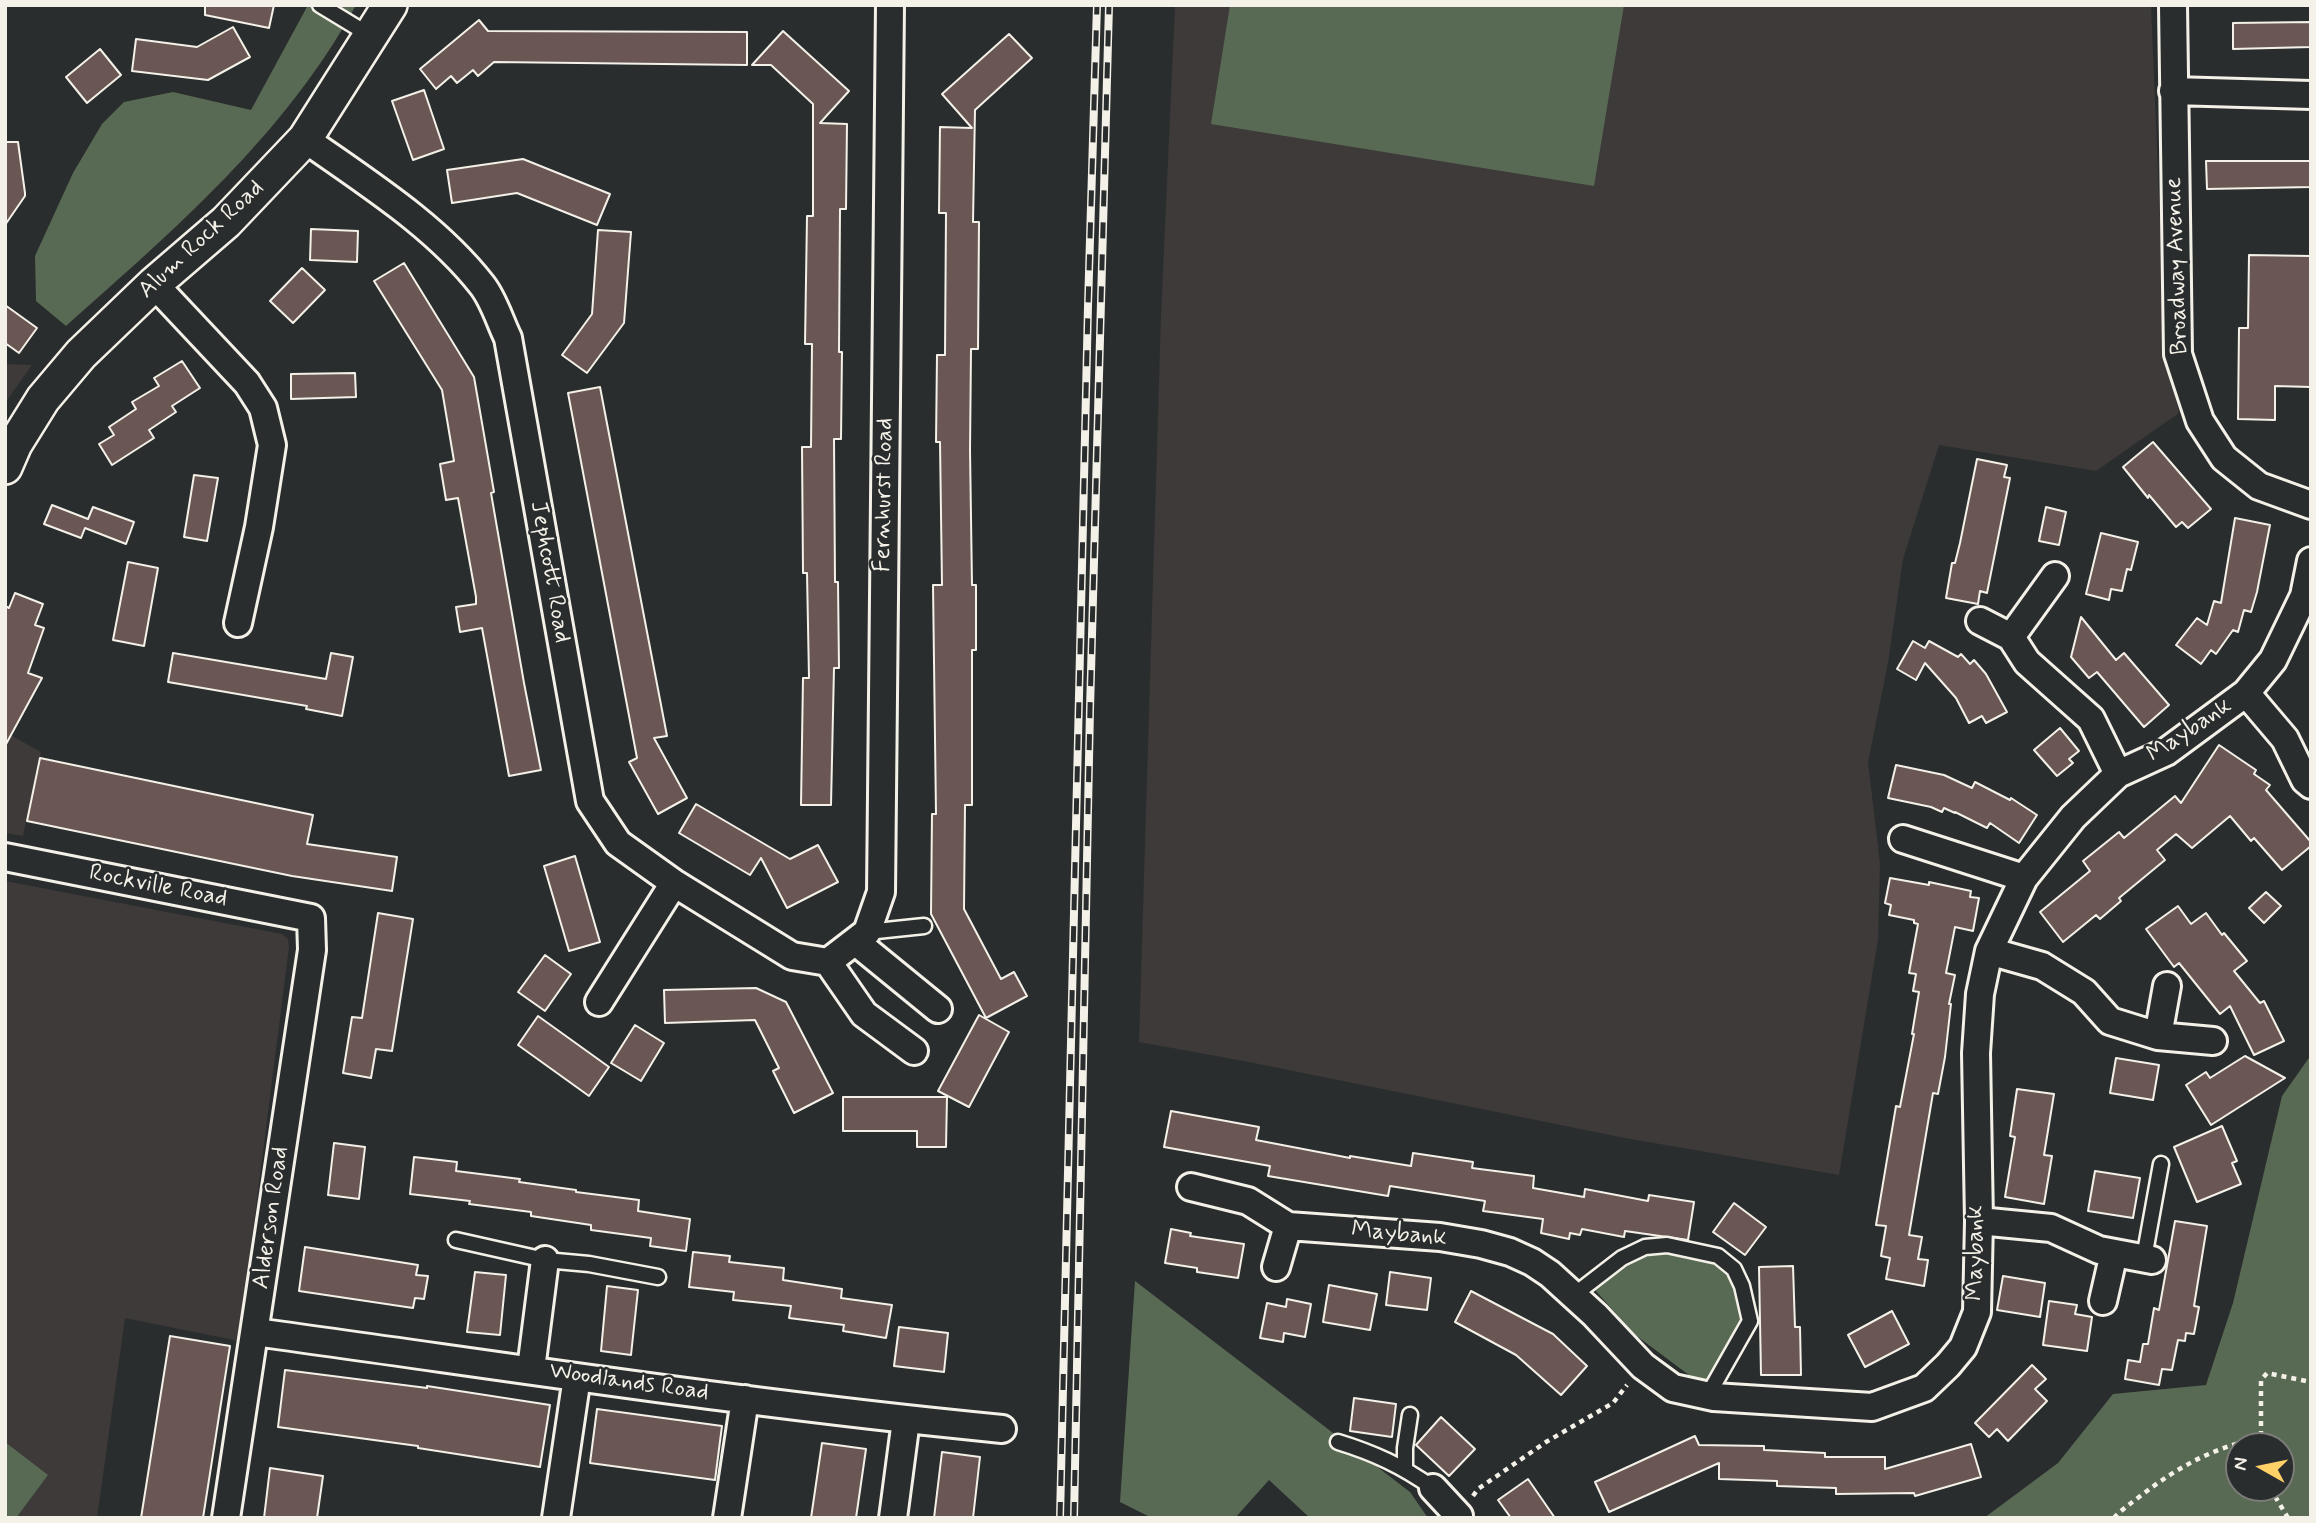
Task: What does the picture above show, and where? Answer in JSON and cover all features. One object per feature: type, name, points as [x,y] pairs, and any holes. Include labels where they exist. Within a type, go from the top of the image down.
[{"type":"street","name":"Alum Rock Road","points":[[5,467],[15,444],[43,399],[81,354],[154,284],[226,222],[305,139],[390,5]]},
{"type":"street","name":"Fernhurst Road","points":[[862,937],[881,892],[890,5]]},
{"type":"street","name":"Broadway Avenue","points":[[2173,5],[2178,354],[2200,421],[2224,458],[2259,486],[2311,505]]},
{"type":"street","points":[[2173,91],[2311,95]]},
{"type":"street","name":"Jephcott Road","points":[[305,139],[402,209],[449,247],[484,288],[508,338],[590,801],[618,843],[674,883],[792,956],[828,962]]},
{"type":"street","points":[[154,284],[247,383],[262,408],[272,445],[260,527],[237,623]]},
{"type":"street","name":"Maybank","points":[[1191,1187],[1248,1201],[1288,1226],[1440,1237],[1510,1252],[1532,1262],[1574,1296],[1643,1366],[1673,1388],[1708,1395],[1872,1407],[1924,1388],[1963,1348],[1977,1312],[1979,1221],[1976,1053],[1980,994],[1989,951],[2024,878],[2073,817],[2118,774],[2166,752],[2246,693],[2273,660],[2304,596],[2311,561]]},
{"type":"street","points":[[2011,637],[2055,576]]},
{"type":"street","points":[[1980,621],[2011,637],[2026,662],[2091,719],[2118,774]]},
{"type":"street","points":[[2246,693],[2285,739],[2305,780],[2311,785]]},
{"type":"street","points":[[1903,839],[2024,878]]},
{"type":"street","name":"Rockville Road","points":[[5,857],[311,918]]},
{"type":"street","points":[[598,1002],[674,883]]},
{"type":"street","name":"Alderson Road","points":[[226,1518],[312,950],[311,918]]},
{"type":"street","points":[[914,1051],[864,1014],[828,962],[862,937],[938,1009]]},
{"type":"street","points":[[1989,951],[2042,966],[2084,992],[2110,1021],[2158,1036],[2213,1041]]},
{"type":"street","points":[[2158,1036],[2167,986]]},
{"type":"street","points":[[1979,1221],[2051,1228],[2099,1250],[2148,1259]]},
{"type":"street","points":[[1276,1267],[1288,1226]]},
{"type":"street","points":[[2103,1301],[2114,1253]]},
{"type":"street","points":[[531,1369],[545,1260]]},
{"type":"street","name":"Woodlands Road","points":[[255,1332],[744,1399],[906,1420],[1002,1429]]},
{"type":"street","points":[[556,1518],[577,1377]]},
{"type":"street","points":[[727,1518],[744,1399]]},
{"type":"street","points":[[893,1518],[906,1420]]},
{"type":"street","points":[[1433,1489],[1459,1517]]},
{"type":"lane","points":[[320,5],[371,36]]},
{"type":"lane","points":[[862,937],[924,926]]},
{"type":"lane","points":[[2148,1259],[2161,1164]]},
{"type":"lane","points":[[456,1240],[545,1260],[589,1264],[658,1278]]},
{"type":"lane","points":[[1574,1296],[1622,1258],[1646,1247],[1667,1245],[1718,1256],[1734,1269],[1742,1286],[1750,1321],[1708,1395]]},
{"type":"lane","points":[[1405,1468],[1410,1415]]},
{"type":"lane","points":[[1338,1441],[1405,1468],[1433,1489]]},
{"type":"path","points":[[1459,1517],[1478,1489],[1546,1442],[1613,1403],[1643,1366]]},
{"type":"path","points":[[2261,1432],[2261,1380],[2267,1373],[2311,1382]]},
{"type":"path","points":[[2114,1518],[2151,1487],[2199,1457],[2225,1446]]},
{"type":"path","points":[[2278,1502],[2288,1518]]},
{"type":"shaded area","points":[[1175,5],[2151,5],[2163,342],[2179,413],[2096,471],[1939,445],[1903,559],[1888,663],[1868,762],[1880,863],[1878,940],[1839,1175],[1625,1138],[1139,1042],[1161,316]]},
{"type":"shaded area","points":[[5,364],[32,365],[5,403]]},
{"type":"shaded area","points":[[5,732],[41,752],[23,836],[5,833]]},
{"type":"shaded area","points":[[5,881],[282,934],[288,939],[239,1341],[125,1318],[97,1518],[5,1518]]},
{"type":"green space","points":[[308,5],[356,5],[328,52],[262,138],[187,216],[66,326],[36,301],[35,256],[73,173],[102,124],[124,102],[173,92],[251,110]]},
{"type":"green space","points":[[1230,5],[1624,5],[1594,186],[1211,124]]},
{"type":"green space","points":[[2311,1055],[2311,1518],[1984,1518],[2058,1463],[2113,1394],[2206,1385],[2233,1303],[2282,1096]]},
{"type":"green space","points":[[1668,1250],[1706,1258],[1737,1282],[1745,1308],[1728,1349],[1706,1382],[1693,1378],[1634,1334],[1595,1290],[1639,1257]]},
{"type":"green space","points":[[1135,1281],[1410,1492],[1428,1518],[1310,1518],[1269,1480],[1235,1518],[1152,1518],[1120,1502]]},
{"type":"green space","points":[[5,1442],[48,1475],[16,1518],[5,1518]]},
{"type":"building","points":[[205,5],[274,5],[269,28],[205,15]]},
{"type":"building","points":[[479,20],[488,31],[747,32],[747,65],[494,62],[478,76],[473,70],[457,83],[451,76],[436,89],[420,69]]},
{"type":"building","points":[[2311,22],[2311,47],[2233,49],[2233,23]]},
{"type":"building","points":[[233,27],[250,57],[208,80],[132,71],[136,39],[197,47]]},
{"type":"building","points":[[783,31],[849,91],[820,123],[847,124],[846,209],[840,209],[841,439],[834,439],[835,582],[838,582],[839,668],[834,668],[831,805],[801,805],[803,678],[809,678],[807,573],[803,573],[802,447],[811,447],[812,344],[805,344],[807,216],[813,216],[813,104],[771,65],[752,65]]},
{"type":"building","points":[[1009,34],[1032,58],[975,110],[973,222],[979,222],[978,349],[971,349],[970,450],[976,650],[972,650],[972,805],[965,805],[964,909],[1001,979],[1014,972],[1027,996],[986,1018],[931,914],[932,814],[936,814],[933,585],[942,585],[940,442],[936,442],[937,355],[945,355],[946,213],[939,213],[940,127],[972,128],[942,94]]},
{"type":"building","points":[[100,49],[121,75],[87,103],[66,77]]},
{"type":"building","points":[[424,90],[444,149],[413,160],[392,101]]},
{"type":"building","points":[[5,142],[18,142],[25,196],[5,225]]},
{"type":"building","points":[[523,159],[610,194],[597,225],[517,193],[452,203],[447,170]]},
{"type":"building","points":[[2206,161],[2311,161],[2311,187],[2207,189]]},
{"type":"building","points":[[311,229],[358,231],[357,262],[310,260]]},
{"type":"building","points":[[598,230],[631,232],[624,323],[587,373],[562,355],[592,314]]},
{"type":"building","points":[[2249,255],[2311,256],[2311,387],[2275,386],[2275,420],[2238,419],[2239,328],[2248,328]]},
{"type":"building","points":[[404,263],[474,377],[494,492],[491,493],[541,770],[509,776],[482,628],[460,632],[456,607],[476,604],[476,597],[458,498],[446,500],[440,464],[454,461],[442,390],[374,281]]},
{"type":"building","points":[[302,268],[325,290],[293,323],[270,301]]},
{"type":"building","points":[[5,305],[37,328],[19,353],[5,343]]},
{"type":"building","points":[[182,361],[200,388],[172,406],[176,412],[149,430],[154,438],[112,465],[99,444],[114,435],[109,427],[136,409],[132,402],[159,386],[154,378]]},
{"type":"building","points":[[355,373],[356,397],[291,399],[291,374]]},
{"type":"building","points":[[600,387],[667,736],[654,738],[687,798],[658,814],[629,762],[637,758],[568,393]]},
{"type":"building","points":[[2153,442],[2211,509],[2188,528],[2182,522],[2176,527],[2123,467]]},
{"type":"building","points":[[1977,459],[2007,465],[2004,477],[2010,478],[1987,593],[1980,591],[1978,604],[1946,598]]},
{"type":"building","points":[[194,475],[218,478],[207,541],[184,537]]},
{"type":"building","points":[[52,505],[88,519],[93,507],[134,522],[126,544],[85,528],[81,538],[44,524]]},
{"type":"building","points":[[2046,507],[2066,512],[2059,545],[2039,541]]},
{"type":"building","points":[[2235,518],[2270,525],[2257,592],[2251,612],[2244,610],[2238,632],[2233,630],[2216,654],[2211,650],[2201,664],[2176,645],[2197,618],[2207,625],[2214,601],[2221,603]]},
{"type":"building","points":[[2101,533],[2138,542],[2122,591],[2111,589],[2109,600],[2086,594]]},
{"type":"building","points":[[128,562],[158,568],[144,646],[113,640]]},
{"type":"building","points":[[15,593],[43,604],[35,625],[44,628],[28,673],[42,678],[5,746],[5,606],[9,608]]},
{"type":"building","points":[[2081,617],[2116,660],[2124,653],[2169,705],[2144,727],[2097,672],[2089,678],[2071,657]]},
{"type":"building","points":[[1913,641],[1925,648],[1929,641],[1958,657],[1961,654],[1970,664],[1974,660],[1986,674],[2007,712],[1986,723],[1982,716],[1969,723],[1956,698],[1925,663],[1916,680],[1897,669]]},
{"type":"building","points":[[173,653],[326,679],[331,653],[353,657],[342,716],[306,709],[307,706],[168,682]]},
{"type":"building","points":[[2060,728],[2079,751],[2069,759],[2073,763],[2057,776],[2034,750]]},
{"type":"building","points":[[2219,745],[2256,770],[2254,774],[2270,785],[2266,790],[2311,842],[2311,846],[2282,870],[2254,838],[2251,841],[2230,816],[2192,848],[2176,834],[2157,850],[2165,860],[2119,898],[2121,901],[2100,919],[2096,915],[2063,942],[2040,912],[2090,871],[2083,861],[2119,832],[2124,838],[2175,796],[2181,803]]},
{"type":"building","points":[[40,758],[313,815],[307,844],[397,857],[392,891],[292,876],[27,821]]},
{"type":"building","points":[[1896,765],[1944,775],[1972,788],[1975,782],[2010,800],[2011,798],[2037,815],[2019,843],[1990,823],[1987,828],[1944,808],[1942,812],[1888,798]]},
{"type":"building","points":[[696,804],[790,859],[818,845],[838,882],[787,908],[761,858],[750,875],[679,833]]},
{"type":"building","points":[[575,856],[600,942],[569,951],[544,866]]},
{"type":"building","points":[[1890,878],[1929,885],[1929,882],[1971,891],[1970,897],[1979,898],[1973,931],[1955,927],[1946,973],[1955,975],[1949,1004],[1945,1057],[1938,1094],[1933,1093],[1909,1235],[1922,1237],[1918,1259],[1928,1260],[1924,1286],[1886,1279],[1890,1258],[1881,1256],[1886,1226],[1876,1225],[1896,1106],[1900,1107],[1914,1034],[1919,992],[1913,991],[1916,974],[1909,973],[1918,924],[1914,923],[1914,920],[1889,915],[1891,905],[1885,903]]},
{"type":"building","points":[[2266,892],[2281,906],[2264,923],[2249,908]]},
{"type":"building","points":[[2178,906],[2191,924],[2206,913],[2222,935],[2224,933],[2247,961],[2234,971],[2260,1003],[2264,1001],[2284,1041],[2254,1055],[2230,1006],[2220,1014],[2179,963],[2174,967],[2146,929]]},
{"type":"building","points":[[378,913],[413,919],[392,1051],[376,1049],[371,1078],[343,1073],[352,1017],[362,1018]]},
{"type":"building","points":[[545,955],[571,974],[545,1011],[518,992]]},
{"type":"building","points":[[756,988],[786,1002],[833,1093],[794,1113],[773,1071],[779,1068],[755,1020],[665,1023],[664,990]]},
{"type":"building","points":[[979,1015],[1009,1032],[969,1107],[938,1091]]},
{"type":"building","points":[[538,1016],[609,1067],[589,1096],[518,1045]]},
{"type":"building","points":[[635,1025],[664,1043],[641,1081],[611,1063]]},
{"type":"building","points":[[2245,1056],[2285,1078],[2211,1125],[2186,1085],[2206,1072],[2210,1078]]},
{"type":"building","points":[[2116,1058],[2159,1065],[2153,1100],[2110,1093]]},
{"type":"building","points":[[2017,1089],[2054,1094],[2044,1155],[2052,1156],[2044,1204],[2005,1197],[2015,1137],[2010,1136]]},
{"type":"building","points":[[843,1097],[947,1097],[946,1147],[917,1147],[917,1131],[843,1131]]},
{"type":"building","points":[[1171,1111],[1259,1127],[1256,1140],[1350,1158],[1411,1166],[1413,1153],[1473,1162],[1472,1168],[1534,1176],[1533,1188],[1584,1197],[1585,1189],[1648,1201],[1649,1195],[1694,1202],[1688,1240],[1625,1231],[1624,1237],[1582,1229],[1580,1235],[1570,1233],[1569,1239],[1541,1233],[1543,1219],[1483,1211],[1485,1201],[1390,1186],[1388,1196],[1268,1176],[1270,1166],[1164,1147]]},
{"type":"building","points":[[2222,1126],[2237,1161],[2232,1163],[2241,1184],[2197,1202],[2174,1147]]},
{"type":"building","points":[[334,1143],[365,1147],[359,1199],[328,1195]]},
{"type":"building","points":[[414,1157],[457,1162],[456,1171],[520,1179],[519,1182],[639,1200],[638,1211],[690,1219],[686,1251],[650,1246],[651,1238],[591,1230],[591,1225],[531,1216],[531,1212],[410,1194]]},
{"type":"building","points":[[2095,1171],[2140,1178],[2133,1218],[2088,1211]]},
{"type":"building","points":[[1734,1203],[1766,1227],[1745,1255],[1713,1232]]},
{"type":"building","points":[[2175,1221],[2207,1226],[2194,1306],[2199,1307],[2194,1334],[2186,1333],[2185,1341],[2178,1340],[2172,1370],[2162,1369],[2159,1385],[2125,1379],[2128,1360],[2140,1362],[2143,1344],[2148,1344],[2154,1308],[2159,1310]]},
{"type":"building","points":[[1171,1229],[1191,1233],[1190,1236],[1244,1244],[1238,1278],[1197,1272],[1197,1268],[1165,1263]]},
{"type":"building","points":[[305,1247],[418,1265],[416,1275],[428,1276],[424,1299],[415,1298],[413,1308],[299,1291]]},
{"type":"building","points":[[693,1252],[730,1256],[729,1262],[784,1268],[783,1280],[842,1289],[841,1298],[892,1305],[886,1338],[843,1331],[844,1325],[789,1318],[791,1306],[733,1300],[734,1292],[689,1287]]},
{"type":"building","points":[[1793,1266],[1795,1327],[1800,1327],[1801,1375],[1761,1375],[1759,1267]]},
{"type":"building","points":[[475,1272],[506,1275],[500,1335],[467,1332]]},
{"type":"building","points":[[1390,1272],[1431,1278],[1427,1310],[1386,1305]]},
{"type":"building","points":[[2003,1276],[2045,1283],[2040,1317],[1997,1310]]},
{"type":"building","points":[[1329,1285],[1377,1294],[1370,1330],[1323,1322]]},
{"type":"building","points":[[607,1286],[638,1290],[631,1355],[601,1351]]},
{"type":"building","points":[[1471,1291],[1553,1334],[1587,1366],[1561,1395],[1516,1355],[1455,1322]]},
{"type":"building","points":[[1287,1299],[1311,1304],[1305,1337],[1284,1333],[1283,1342],[1260,1338],[1267,1303],[1286,1307]]},
{"type":"building","points":[[2049,1301],[2077,1305],[2075,1314],[2092,1317],[2087,1351],[2043,1345]]},
{"type":"building","points":[[1892,1311],[1909,1344],[1865,1367],[1848,1335]]},
{"type":"building","points":[[899,1327],[948,1333],[944,1372],[894,1366]]},
{"type":"building","points":[[170,1336],[230,1346],[203,1518],[141,1518]]},
{"type":"building","points":[[2032,1365],[2046,1379],[2035,1389],[2047,1401],[2008,1441],[1997,1429],[1989,1437],[1975,1423]]},
{"type":"building","points":[[285,1370],[427,1386],[550,1405],[540,1467],[418,1446],[278,1427]]},
{"type":"building","points":[[1354,1398],[1396,1404],[1392,1437],[1350,1431]]},
{"type":"building","points":[[597,1409],[722,1426],[715,1480],[590,1463]]},
{"type":"building","points":[[1441,1417],[1475,1449],[1449,1476],[1416,1445]]},
{"type":"building","points":[[1695,1436],[1699,1445],[1764,1446],[1764,1450],[1825,1453],[1825,1457],[1885,1457],[1885,1469],[1971,1444],[1981,1477],[1915,1496],[1914,1493],[1836,1494],[1836,1488],[1777,1486],[1777,1481],[1719,1479],[1719,1463],[1609,1512],[1595,1482]]},
{"type":"building","points":[[822,1443],[866,1449],[856,1518],[811,1518]]},
{"type":"building","points":[[942,1452],[980,1457],[973,1518],[934,1518]]},
{"type":"building","points":[[270,1468],[323,1476],[317,1518],[264,1518]]},
{"type":"building","points":[[1528,1479],[1555,1518],[1511,1518],[1498,1500]]},
{"type":"railway","points":[[1060,1518],[1097,5]]},
{"type":"railway","points":[[1074,1518],[1090,709],[1109,5]]}]
